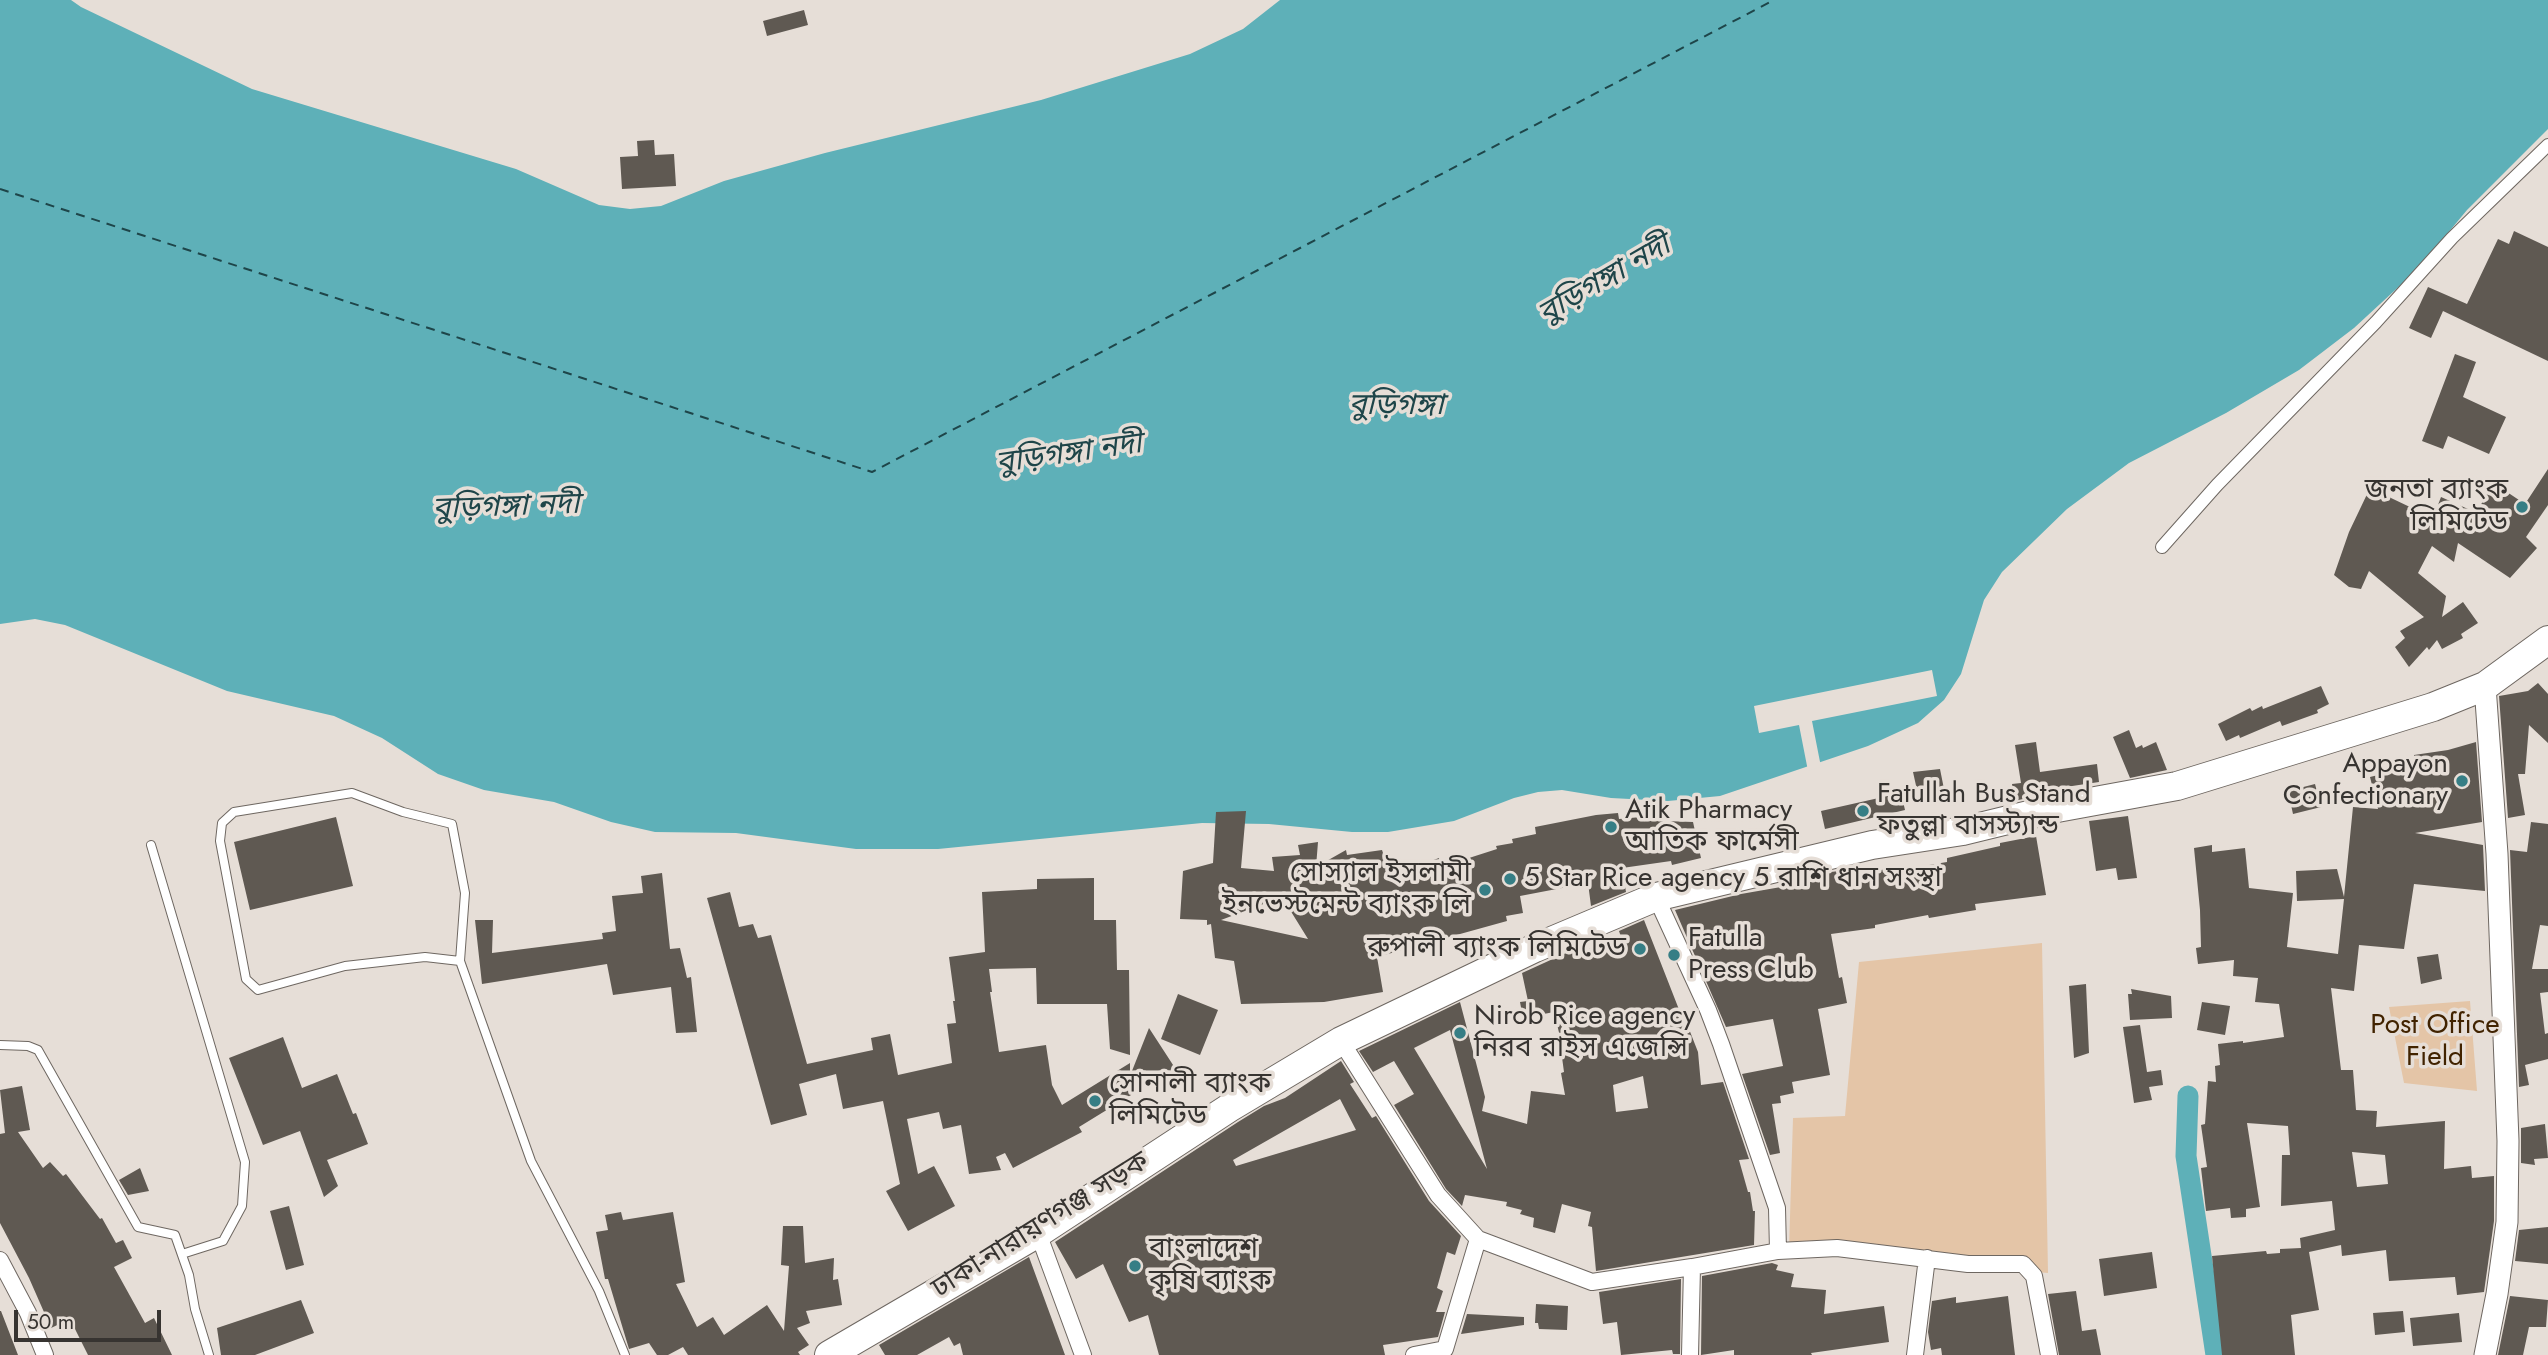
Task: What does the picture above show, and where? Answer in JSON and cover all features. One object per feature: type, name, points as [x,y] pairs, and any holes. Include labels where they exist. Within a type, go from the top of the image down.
[{"type":"highway","name":"ঢাকা-নারায়ণগঞ্জ সড়ক","points":[[838,1353],[1038,1233],[1229,1108],[1341,1041],[1535,948],[1656,897],[1872,845],[1963,831],[2057,808],[2177,786],[2433,707],[2485,686],[2548,640]]},
{"type":"street","points":[[2161,547],[2452,239],[2548,145]]},
{"type":"street","points":[[2485,686],[2497,854],[2508,1142],[2507,1222],[2485,1355]]},
{"type":"street","points":[[1656,897],[1721,1044],[1776,1208],[1777,1251]]},
{"type":"street","points":[[1341,1041],[1437,1195],[1478,1239],[1592,1282],[1777,1251],[1838,1248],[1968,1264],[2023,1264],[2034,1276],[2049,1355]]},
{"type":"street","points":[[1038,1233],[1083,1355]]},
{"type":"street","points":[[1414,1355],[1445,1349],[1478,1239]]},
{"type":"street","points":[[1916,1355],[1927,1258]]},
{"type":"street","points":[[0,1260],[28,1313],[45,1355]]},
{"type":"street","points":[[1690,1355],[1692,1267]]},
{"type":"lane","points":[[460,961],[425,957],[345,966],[258,990],[246,979],[220,841],[222,823],[234,812],[352,793],[403,812],[452,824],[465,893],[460,961],[531,1161],[599,1291],[625,1355]]},
{"type":"lane","points":[[151,845],[245,1162],[242,1206],[223,1241],[182,1254]]},
{"type":"lane","points":[[0,1045],[28,1046],[38,1050],[138,1227],[175,1236],[209,1355]]},
{"type":"green space","points":[[2042,943],[2048,1273],[1789,1250],[1793,1118],[1845,1116],[1859,962]]},
{"type":"green space","name":"Post Office Field","points":[[2470,1001],[2477,1091],[2404,1083],[2389,1007]]},
{"type":"water","name":"বুড়িগঙ্গা","points":[[0,0],[71,0],[252,89],[516,169],[599,205],[630,209],[661,206],[724,181],[825,153],[1041,100],[1190,54],[1243,29],[1280,0],[2548,0],[2548,129],[2467,210],[2418,269],[2354,328],[2299,370],[2226,413],[2129,463],[2067,509],[2002,572],[1984,600],[1961,674],[1944,700],[1918,723],[1868,746],[1720,796],[1668,801],[1611,798],[1562,790],[1538,792],[1514,798],[1454,821],[1388,832],[1352,832],[1269,824],[1202,823],[938,849],[856,849],[736,833],[655,832],[611,822],[554,802],[484,790],[438,774],[382,738],[334,716],[227,691],[65,625],[35,619],[0,624]]},
{"type":"pier","points":[[1932,670],[1937,696],[1812,721],[1821,767],[1808,771],[1799,725],[1759,733],[1754,706]]},
{"type":"building","points":[[804,10],[808,25],[767,36],[763,21]]},
{"type":"building","points":[[654,140],[655,155],[674,154],[676,186],[622,189],[620,157],[638,156],[637,141]]},
{"type":"building","points":[[2514,231],[2548,247],[2548,361],[2443,311],[2431,338],[2409,328],[2428,287],[2467,304],[2498,239],[2509,244]]},
{"type":"building","points":[[2455,354],[2476,362],[2463,397],[2506,417],[2489,454],[2448,436],[2443,449],[2422,441]]},
{"type":"building","points":[[2548,469],[2548,505],[2526,537],[2537,548],[2510,578],[2458,543],[2454,562],[2432,546],[2418,573],[2446,596],[2442,617],[2463,602],[2478,623],[2461,634],[2463,638],[2442,649],[2437,640],[2409,667],[2395,647],[2405,638],[2400,631],[2424,617],[2369,571],[2361,589],[2349,587],[2334,575],[2349,532],[2370,488],[2433,518],[2441,497],[2477,513],[2492,482],[2525,504]]},
{"type":"building","points":[[2538,683],[2548,694],[2548,743],[2529,725],[2525,774],[2518,774],[2525,815],[2508,818],[2499,696],[2528,691]]},
{"type":"building","points":[[2321,686],[2329,704],[2317,710],[2318,713],[2282,726],[2280,721],[2226,741],[2218,724],[2250,708],[2252,711],[2262,706],[2263,709]]},
{"type":"building","points":[[2129,730],[2136,748],[2156,742],[2167,770],[2130,778],[2113,737]]},
{"type":"building","points":[[2036,742],[2040,772],[2097,764],[2099,782],[2032,792],[2032,797],[2014,801],[2012,784],[2021,783],[2015,745]]},
{"type":"building","points":[[2476,742],[2482,822],[2415,833],[2483,845],[2485,891],[2414,884],[2404,949],[2359,945],[2354,991],[2331,988],[2341,1070],[2353,1070],[2356,1110],[2377,1111],[2376,1127],[2445,1121],[2444,1169],[2471,1166],[2472,1178],[2494,1176],[2494,1221],[2484,1292],[2457,1295],[2455,1277],[2389,1281],[2386,1250],[2342,1256],[2341,1245],[2309,1252],[2319,1310],[2291,1315],[2295,1355],[2222,1355],[2212,1256],[2266,1251],[2267,1254],[2280,1253],[2280,1249],[2301,1248],[2300,1238],[2335,1230],[2332,1201],[2281,1206],[2282,1155],[2290,1155],[2288,1126],[2247,1123],[2260,1207],[2246,1209],[2246,1217],[2231,1218],[2230,1208],[2206,1211],[2201,1168],[2207,1167],[2201,1125],[2205,1124],[2208,1081],[2216,1082],[2215,1066],[2220,1065],[2218,1044],[2284,1037],[2279,1004],[2255,1002],[2258,978],[2233,976],[2234,960],[2198,964],[2196,948],[2201,947],[2200,910],[2194,848],[2212,845],[2212,852],[2245,848],[2249,888],[2293,893],[2287,947],[2338,954],[2344,899],[2297,901],[2296,871],[2337,869],[2344,897],[2353,807],[2378,809],[2370,777],[2415,766],[2414,755]],"holes":[[[2352,1152],[2385,1155],[2388,1184],[2357,1187]]]},
{"type":"building","points":[[1940,769],[1945,794],[1919,799],[1913,772]]},
{"type":"building","points":[[2315,784],[2321,807],[2293,814],[2288,791]]},
{"type":"building","name":"Fatullah Bus Stand ফতুল্লা বাসস্ট্যান্ড","points":[[1901,793],[1905,810],[1825,829],[1821,811]]},
{"type":"building","points":[[1246,811],[1241,868],[1274,871],[1272,857],[1300,855],[1298,845],[1318,842],[1316,867],[1346,850],[1347,855],[1382,850],[1390,874],[1417,869],[1417,866],[1439,858],[1441,867],[1497,849],[1496,846],[1513,843],[1512,839],[1536,834],[1535,827],[1618,813],[1619,819],[1664,815],[1664,821],[1693,822],[1701,858],[1672,865],[1671,861],[1622,868],[1626,892],[1591,906],[1588,883],[1520,896],[1523,913],[1506,916],[1507,921],[1377,957],[1383,992],[1324,1002],[1241,1004],[1234,961],[1215,958],[1211,924],[1207,925],[1207,920],[1180,919],[1183,871],[1213,863],[1216,812]],"holes":[[[1282,897],[1308,939],[1221,920]]]},
{"type":"building","points":[[2128,816],[2137,878],[2118,880],[2116,868],[2096,871],[2089,821]]},
{"type":"building","points":[[336,817],[353,886],[250,910],[234,842]]},
{"type":"building","points":[[2531,822],[2548,824],[2548,926],[2540,925],[2532,969],[2548,969],[2548,992],[2540,993],[2545,1034],[2548,1033],[2548,1059],[2525,1065],[2529,1085],[2519,1087],[2510,850],[2527,852]]},
{"type":"building","points":[[2036,836],[2046,895],[1975,904],[1976,910],[1929,918],[1928,915],[1875,925],[1875,928],[1831,934],[1839,978],[1842,977],[1847,1003],[1818,1009],[1830,1075],[1792,1082],[1794,1093],[1780,1096],[1781,1103],[1772,1104],[1780,1153],[1770,1155],[1742,1074],[1783,1066],[1773,1019],[1726,1027],[1675,910],[1741,894],[1821,880],[1820,875],[1831,872],[1839,871],[1840,878],[1947,862],[1947,858]]},
{"type":"building","points":[[662,873],[670,949],[680,948],[687,978],[691,977],[697,1032],[676,1033],[671,987],[613,995],[607,964],[482,984],[475,920],[493,920],[492,953],[603,939],[602,933],[616,931],[612,896],[643,893],[641,876]]},
{"type":"building","points":[[1094,878],[1094,920],[1116,920],[1117,970],[1129,970],[1130,1055],[1110,1049],[1107,1004],[1037,1004],[1036,968],[989,969],[999,1052],[1046,1045],[1052,1085],[1062,1105],[1130,1063],[1130,1076],[1149,1028],[1175,1068],[1079,1127],[1082,1132],[1013,1168],[1005,1153],[996,1157],[1001,1170],[969,1174],[961,1125],[943,1129],[939,1112],[907,1119],[918,1174],[934,1166],[955,1206],[908,1231],[886,1191],[900,1184],[883,1101],[843,1109],[836,1074],[799,1084],[807,1115],[771,1125],[707,898],[730,892],[739,927],[753,924],[758,938],[771,935],[807,1064],[873,1050],[871,1038],[890,1034],[898,1075],[952,1063],[947,1024],[956,1023],[949,957],[985,952],[982,892],[1037,889],[1037,879]]},
{"type":"building","points":[[1644,920],[1698,1052],[1701,1085],[1723,1082],[1749,1159],[1739,1160],[1755,1211],[1754,1245],[1596,1271],[1592,1227],[1588,1226],[1591,1212],[1562,1204],[1555,1233],[1533,1227],[1534,1218],[1520,1214],[1522,1210],[1506,1206],[1507,1202],[1465,1195],[1462,1206],[1446,1189],[1394,1105],[1414,1094],[1394,1061],[1373,1072],[1359,1051],[1460,1002],[1485,1097],[1482,1111],[1527,1124],[1531,1091],[1565,1095],[1561,1073],[1564,1072],[1563,1049],[1554,1012],[1523,1018],[1520,1002],[1528,1001],[1522,973],[1566,953],[1623,943],[1619,931]],"holes":[[[1450,1030],[1487,1169],[1414,1048]],[[1643,1076],[1648,1108],[1616,1112],[1613,1085]]]},
{"type":"building","points":[[2438,954],[2442,979],[2421,984],[2417,957]]},
{"type":"building","points":[[2086,984],[2089,1053],[2074,1058],[2069,986]]},
{"type":"building","points":[[2131,989],[2171,996],[2172,1018],[2130,1020],[2128,994],[2132,994]]},
{"type":"building","points":[[1178,994],[1218,1010],[1200,1055],[1161,1039]]},
{"type":"building","points":[[2202,1002],[2230,1006],[2225,1035],[2197,1030]]},
{"type":"building","points":[[2140,1025],[2147,1072],[2161,1070],[2163,1085],[2149,1087],[2152,1100],[2134,1103],[2123,1027]]},
{"type":"building","points":[[283,1037],[302,1088],[337,1074],[368,1144],[327,1160],[338,1186],[324,1197],[300,1131],[263,1145],[229,1058]]},
{"type":"building","points":[[1341,1061],[1354,1082],[1350,1084],[1372,1118],[1376,1116],[1429,1201],[1461,1236],[1455,1255],[1447,1252],[1437,1288],[1443,1291],[1436,1312],[1445,1312],[1438,1337],[1383,1345],[1385,1355],[1159,1355],[1148,1315],[1129,1322],[1103,1264],[1076,1279],[1055,1242],[1238,1122],[1264,1106],[1285,1098]],"holes":[[[1340,1099],[1356,1130],[1236,1166],[1233,1160]]]},
{"type":"building","points":[[22,1086],[30,1130],[18,1132],[43,1168],[50,1162],[63,1176],[66,1174],[100,1219],[102,1218],[116,1243],[123,1240],[132,1258],[114,1267],[145,1323],[154,1318],[172,1355],[88,1355],[70,1319],[51,1328],[0,1223],[0,1134],[5,1133],[0,1090]]},
{"type":"building","points":[[2545,1124],[2548,1158],[2534,1159],[2535,1165],[2521,1163],[2521,1128]]},
{"type":"building","points":[[140,1168],[149,1191],[128,1195],[119,1180]]},
{"type":"building","points":[[289,1206],[304,1265],[286,1270],[270,1211]]},
{"type":"building","points":[[621,1212],[623,1220],[673,1212],[685,1282],[676,1284],[697,1327],[713,1317],[724,1335],[767,1305],[784,1331],[789,1266],[781,1265],[783,1226],[803,1226],[805,1263],[834,1258],[833,1280],[838,1279],[842,1305],[806,1311],[810,1323],[797,1328],[809,1345],[798,1352],[800,1355],[688,1355],[683,1347],[668,1355],[657,1355],[649,1343],[629,1349],[608,1279],[605,1279],[596,1232],[608,1230],[605,1215]]},
{"type":"building","points":[[2548,1227],[2548,1264],[2515,1261],[2519,1230]]},
{"type":"building","points":[[2152,1252],[2157,1288],[2104,1296],[2099,1259]]},
{"type":"building","points":[[1029,1257],[1065,1355],[963,1355],[960,1343],[954,1346],[949,1337],[917,1355],[885,1355],[879,1345]]},
{"type":"building","points":[[1772,1263],[1778,1265],[1776,1270],[1794,1274],[1791,1287],[1826,1290],[1824,1314],[1884,1306],[1889,1342],[1811,1353],[1812,1355],[1734,1355],[1734,1350],[1701,1355],[1702,1276]]},
{"type":"building","points":[[1681,1279],[1680,1354],[1673,1354],[1672,1350],[1621,1355],[1617,1322],[1603,1324],[1599,1292]]},
{"type":"building","points":[[2076,1291],[2082,1331],[2096,1329],[2101,1355],[2059,1355],[2048,1294]]},
{"type":"building","points":[[2008,1296],[2015,1355],[1942,1355],[1941,1348],[1931,1350],[1928,1332],[1932,1301],[1956,1297],[1956,1303]]},
{"type":"building","points":[[2510,1296],[2548,1300],[2546,1327],[2529,1327],[2523,1355],[2498,1355]]},
{"type":"building","points":[[301,1300],[314,1333],[255,1355],[221,1355],[217,1328]]},
{"type":"building","points":[[1536,1304],[1568,1306],[1567,1330],[1539,1329],[1538,1323],[1535,1323]]},
{"type":"building","points":[[1,1311],[18,1355],[0,1355]]},
{"type":"building","points":[[2403,1311],[2405,1332],[2375,1335],[2373,1313]]},
{"type":"building","points":[[2459,1313],[2462,1342],[2413,1346],[2410,1318]]},
{"type":"building","points":[[1467,1314],[1524,1317],[1524,1325],[1461,1334]]},
{"type":"waterway","points":[[2188,1096],[2186,1156],[2216,1355]]},
{"type":"ferry route","points":[[0,189],[872,472],[1774,0]]},
{"type":"place","name":"জনতা ব্যাংক লিমিটেড","points":[[2522,507]]},
{"type":"place","name":"Appayon Confectionary","points":[[2462,781]]},
{"type":"place","name":"Fatullah Bus Stand ফতুল্লা বাসস্ট্যান্ড","points":[[1863,811]]},
{"type":"place","name":"Atik Pharmacy আতিক ফার্মেসী","points":[[1611,827]]},
{"type":"place","name":"5 Star Rice agency 5 রাশি ধান সংস্থা","points":[[1510,879]]},
{"type":"place","name":"সোস্যাল ইসলামী ইনভেস্টমেন্ট ব্যাংক লি","points":[[1485,890]]},
{"type":"place","name":"রুপালী ব্যাংক লিমিটেড","points":[[1640,949]]},
{"type":"place","name":"Fatulla Press Club","points":[[1674,955]]},
{"type":"place","name":"Nirob Rice agency নিরব রাইস এজেন্সি","points":[[1460,1033]]},
{"type":"place","name":"সোনালী ব্যাংক লিমিটেড","points":[[1095,1101]]},
{"type":"place","name":"বাংলাদেশ কৃষি ব্যাংক","points":[[1135,1266]]},
{"type":"water label","name":"বুড়িগঙ্গা নদী","points":[[1605,281]]},
{"type":"water label","name":"বুড়িগঙ্গা নদী","points":[[1069,455]]},
{"type":"water label","name":"বুড়িগঙ্গা নদী","points":[[506,508]]}]
